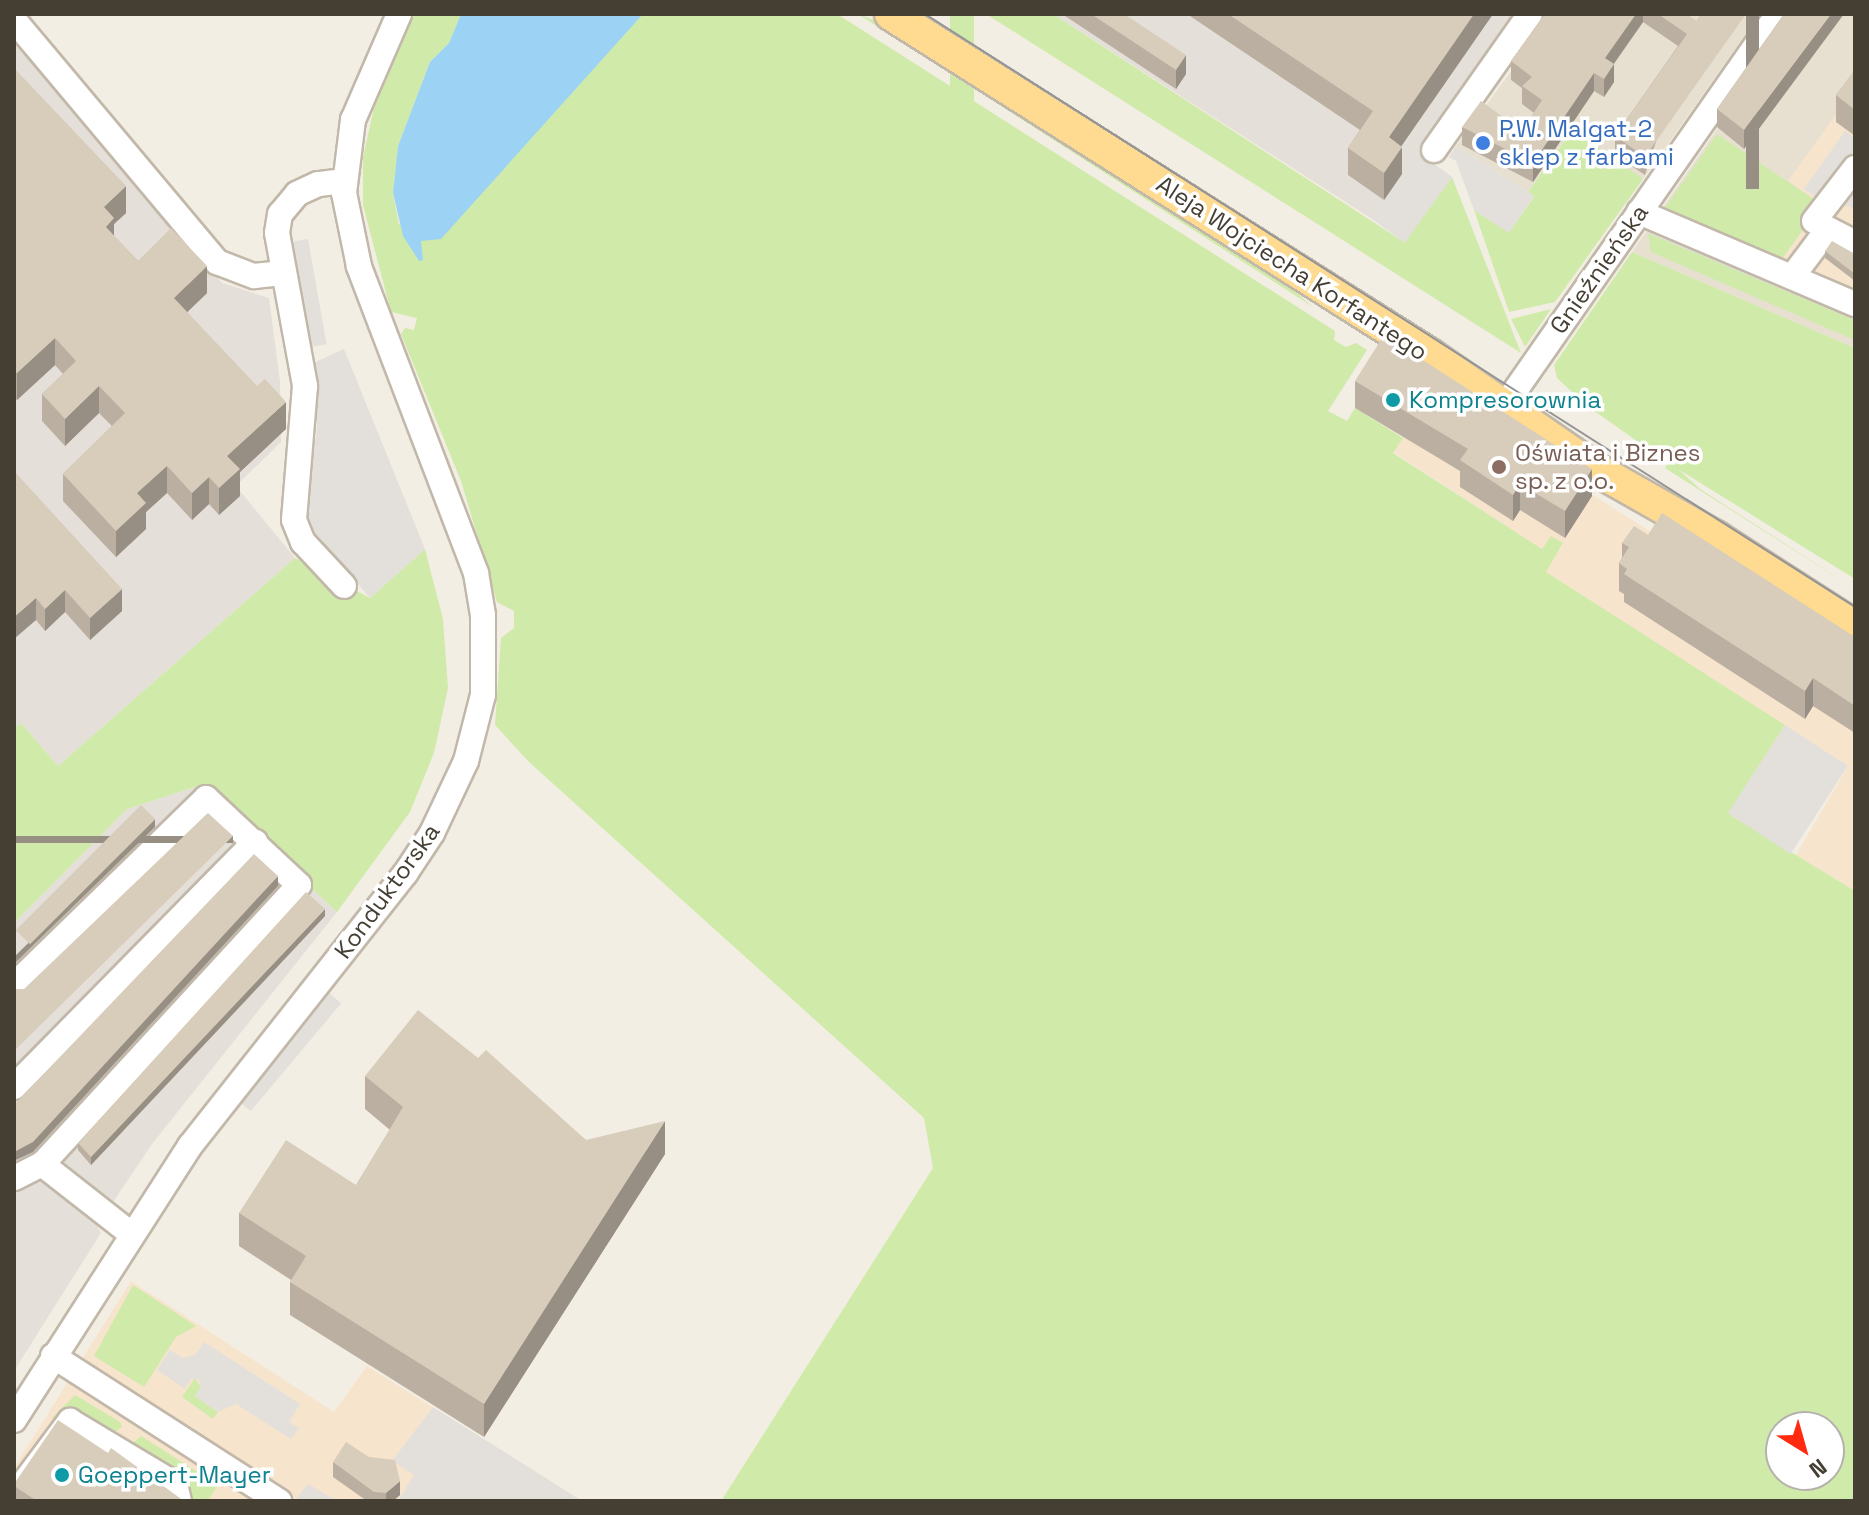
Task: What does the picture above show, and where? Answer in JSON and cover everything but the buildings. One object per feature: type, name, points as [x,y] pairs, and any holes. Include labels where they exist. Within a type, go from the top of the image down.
[{"type":"main road","name":"Aleja Wojciecha Korfantego","points":[[891,14],[1430,355],[1503,408],[1855,627]]},
{"type":"street","name":"Konduktorska","points":[[14,1420],[130,1233],[190,1146],[412,864],[453,793],[483,695],[483,615],[476,573],[359,266],[344,181],[359,101],[399,14]]},
{"type":"street","points":[[1434,150],[1530,14]]},
{"type":"street","name":"Gnieźnieńska","points":[[1503,408],[1778,14]]},
{"type":"street","points":[[14,20],[217,262],[254,276],[283,273]]},
{"type":"street","points":[[1814,221],[1851,178]]},
{"type":"street","points":[[344,181],[305,189],[284,207],[277,233],[305,386],[294,520],[303,542],[344,586]]},
{"type":"street","points":[[1639,212],[1855,304]]},
{"type":"street","points":[[1792,277],[1828,229],[1855,243]]},
{"type":"street","points":[[14,985],[206,798],[299,885],[295,894],[42,1164],[14,1178]]},
{"type":"street","points":[[14,1087],[255,842]]},
{"type":"street","points":[[42,1164],[130,1233]]},
{"type":"street","points":[[53,1356],[140,1414],[245,1492],[279,1501]]},
{"type":"street","points":[[116,1447],[140,1414]]},
{"type":"street","points":[[14,1496],[70,1421],[175,1484],[179,1501]]},
{"type":"shaded area","points":[[1053,14],[1518,14],[1372,219]]},
{"type":"shaded area","points":[[1553,14],[1760,14],[1643,179],[1573,129],[1528,192],[1456,146]]},
{"type":"shaded area","points":[[1797,14],[1855,14],[1855,348],[1632,252]]},
{"type":"shaded area","points":[[14,41],[222,283],[269,298],[280,381],[281,442],[236,486],[295,558],[58,766],[21,723],[14,729]]},
{"type":"shaded area","points":[[1855,88],[1855,300],[1777,266],[1821,205],[1788,181]]},
{"type":"shaded area","points":[[1845,131],[1855,138],[1855,209],[1843,204],[1830,207],[1804,189]]},
{"type":"shaded area","points":[[1456,146],[1534,196],[1509,233],[1474,210],[1456,161],[1449,157]]},
{"type":"shaded area","points":[[1419,153],[1452,177],[1405,243],[1371,219]]},
{"type":"shaded area","points":[[1656,222],[1855,308],[1855,320],[1648,233]]},
{"type":"shaded area","points":[[308,239],[327,344],[311,347],[292,242]]},
{"type":"shaded area","points":[[344,349],[425,549],[370,598],[317,538],[305,510],[317,429],[313,363]]},
{"type":"shaded area","points":[[1431,391],[1855,663],[1855,891],[1796,855],[1848,766],[1545,572],[1563,544],[1543,550],[1393,452]]},
{"type":"shaded area","points":[[1785,725],[1848,766],[1791,854],[1728,813]]},
{"type":"shaded area","points":[[201,785],[337,912],[152,1144],[97,1226],[101,1233],[14,1371],[14,923],[127,809]]},
{"type":"shaded area","points":[[329,993],[341,1003],[251,1111],[238,1101]]},
{"type":"shaded area","points":[[131,1281],[334,1412],[367,1366],[582,1501],[14,1501],[14,1468]]},
{"type":"shaded area","points":[[204,1342],[300,1404],[289,1422],[299,1428],[291,1439],[236,1404],[218,1412],[195,1396],[201,1387],[198,1379],[191,1379],[185,1389],[157,1370],[170,1350],[183,1358],[195,1355]]},
{"type":"shaded area","points":[[433,1407],[582,1501],[398,1501],[414,1475],[392,1461]]},
{"type":"shaded area","points":[[308,1484],[337,1501],[294,1501]]},
{"type":"green space","points":[[415,14],[461,14],[449,43],[430,62],[398,146],[393,194],[399,224],[421,241],[643,14],[837,14],[1335,331],[1334,340],[1346,347],[1356,343],[1367,350],[1328,411],[1347,421],[1355,408],[1403,438],[1393,453],[1542,549],[1551,536],[1563,543],[1546,572],[1785,725],[1732,816],[1855,891],[1855,1501],[721,1501],[933,1168],[924,1118],[529,762],[495,725],[501,638],[514,628],[514,611],[497,602],[461,481],[401,334],[405,328],[414,330],[417,318],[391,312],[363,205],[363,157],[374,108]]},
{"type":"green space","points":[[858,14],[886,25],[1260,262],[1313,307]]},
{"type":"green space","points":[[950,14],[974,14],[974,677],[950,677]]},
{"type":"green space","points":[[986,14],[1053,14],[1404,242],[1452,177],[1521,353]]},
{"type":"green space","points":[[1573,129],[1643,179],[1555,302],[1509,312],[1474,210],[1509,232],[1534,197],[1528,192]]},
{"type":"green space","points":[[1717,134],[1821,204],[1777,266],[1659,216]]},
{"type":"green space","points":[[1648,233],[1855,320],[1855,340],[1651,252]]},
{"type":"green space","points":[[1632,252],[1855,348],[1855,579],[1678,469],[1700,489],[1855,589],[1665,468],[1668,463],[1586,405],[1557,378],[1554,365]]},
{"type":"green space","points":[[1551,309],[1525,347],[1511,319]]},
{"type":"green space","points":[[425,549],[443,619],[448,688],[434,753],[410,812],[337,912],[201,785],[127,809],[14,923],[14,729],[21,723],[58,766],[295,558],[370,598]]},
{"type":"green space","points":[[133,1285],[196,1326],[176,1337],[144,1387],[94,1356]]},
{"type":"green space","points":[[195,1378],[201,1387],[195,1396],[218,1412],[213,1419],[182,1397]]},
{"type":"green space","points":[[75,1395],[120,1422],[122,1427],[111,1435],[52,1418]]},
{"type":"green space","points":[[141,1436],[218,1485],[208,1501],[185,1501],[134,1452],[132,1444]]},
{"type":"water","points":[[461,14],[643,14],[441,239],[421,241],[423,260],[419,261],[403,236],[393,193],[398,146],[430,62],[449,43]]},
{"type":"tram line","points":[[925,14],[1855,607]]},
{"type":"place","name":"P.W. Malgat-2 sklep z farbami","points":[[1483,143]]},
{"type":"place","name":"Kompresorownia","points":[[1393,400]]},
{"type":"place","name":"Oświata i Biznes sp. z o.o.","points":[[1499,467]]},
{"type":"place","name":"Goeppert-Mayer","points":[[62,1475]]}]
